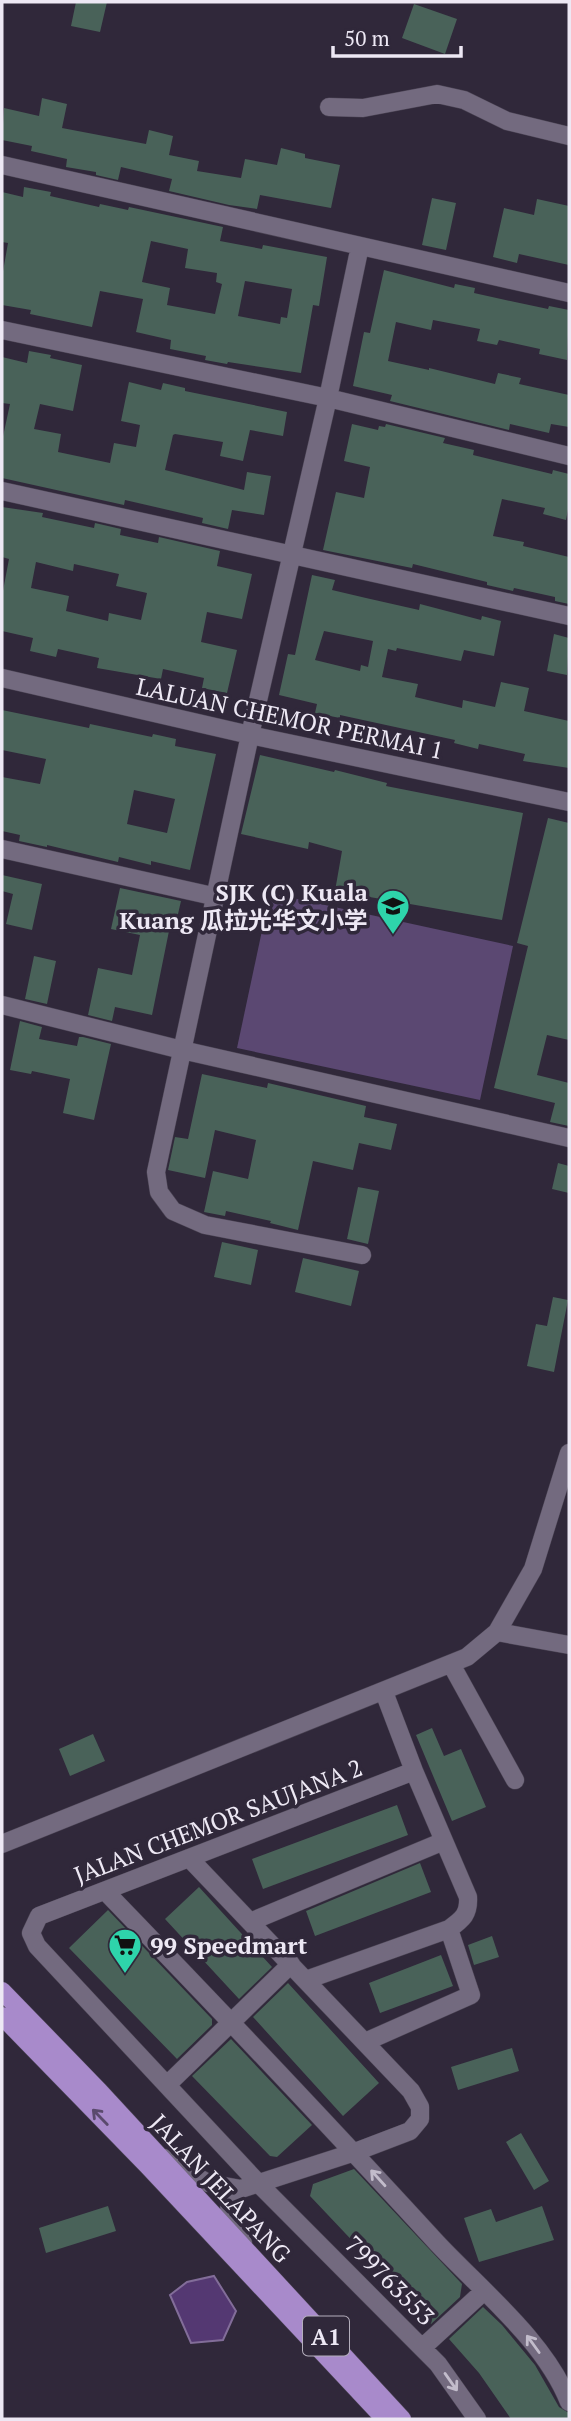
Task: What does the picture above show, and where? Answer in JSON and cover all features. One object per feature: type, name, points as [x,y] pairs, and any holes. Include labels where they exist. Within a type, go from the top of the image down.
[{"type":"main road","name":"JALAN JELAPANG","points":[[2,1991],[402,2419]]},
{"type":"main road","name":"JALAN JELAPANG","points":[[2,2017],[148,2166],[385,2419]]},
{"type":"street","points":[[329,107],[363,108],[437,94],[464,100],[507,121],[569,136]]},
{"type":"street","points":[[2,165],[569,293]]},
{"type":"street","points":[[360,246],[328,398],[250,735],[156,1172],[159,1192],[173,1211],[205,1226],[362,1255]]},
{"type":"street","points":[[2,330],[328,398],[569,456]]},
{"type":"street","points":[[2,491],[569,616]]},
{"type":"street","name":"LALUAN CHEMOR PERMAI 1","points":[[2,678],[250,735],[569,802]]},
{"type":"street","points":[[2,849],[217,897]]},
{"type":"street","points":[[2,1005],[569,1138]]},
{"type":"street","points":[[2,1844],[467,1657],[497,1632],[533,1569],[566,1481],[569,1453]]},
{"type":"street","points":[[497,1632],[569,1645]]},
{"type":"street","points":[[451,1664],[515,1780]]},
{"type":"street","points":[[306,1980],[449,1929],[463,1920],[469,1910],[468,1896],[414,1771],[384,1692]]},
{"type":"street","name":"JALAN CHEMOR SAUJANA 2","points":[[39,1916],[414,1771]]},
{"type":"street","points":[[250,1922],[444,1841]]},
{"type":"street","points":[[189,1858],[411,2091],[420,2108],[420,2119],[410,2131],[241,2189],[230,2197],[229,2211],[248,2253]]},
{"type":"street","points":[[105,1891],[517,2323],[563,2385],[569,2402]]},
{"type":"street","name":"799763553","points":[[39,1916],[31,1933],[37,1946],[259,2184],[438,2364],[477,2419]]},
{"type":"street","points":[[365,2042],[471,1995],[449,1929]]},
{"type":"street","points":[[167,2085],[291,1964]]},
{"type":"street","points":[[154,2152],[208,2183],[241,2189]]},
{"type":"street","points":[[422,2348],[484,2291]]},
{"type":"shaded area","points":[[270,893],[513,946],[480,1100],[237,1048]]},
{"type":"shaded area","points":[[214,2276],[236,2311],[223,2340],[191,2343],[170,2295],[187,2282]]},
{"type":"building","points":[[76,2],[107,2],[100,32],[71,26]]},
{"type":"building","points":[[414,4],[457,19],[445,54],[402,38]]},
{"type":"building","points":[[42,98],[67,104],[62,128],[146,144],[149,130],[173,136],[169,155],[199,161],[197,171],[241,178],[245,159],[277,165],[281,148],[305,154],[305,158],[340,165],[331,208],[260,195],[257,209],[229,205],[169,191],[172,179],[121,167],[118,180],[96,175],[96,172],[66,167],[67,159],[31,151],[32,146],[2,140],[4,108],[39,116]]},
{"type":"building","points":[[24,187],[51,192],[50,196],[99,207],[100,204],[128,210],[129,207],[223,227],[220,241],[262,249],[263,245],[327,257],[319,306],[313,305],[301,373],[205,360],[206,356],[170,349],[171,340],[136,332],[143,299],[100,291],[92,327],[2,305],[2,277],[8,243],[2,242],[2,192],[23,197]],"holes":[[[151,241],[188,249],[185,268],[217,273],[216,282],[222,284],[215,314],[167,305],[170,288],[142,282]],[[245,281],[292,289],[287,318],[281,317],[280,324],[238,316]]]},
{"type":"building","points":[[432,198],[456,203],[446,250],[422,245]]},
{"type":"building","points":[[537,199],[569,206],[569,265],[519,254],[517,263],[493,257],[504,208],[534,215]]},
{"type":"building","points":[[384,270],[454,288],[455,284],[475,288],[474,293],[515,302],[569,310],[567,360],[539,354],[540,349],[499,340],[497,345],[477,341],[480,329],[433,320],[431,330],[396,322],[388,361],[495,384],[498,373],[521,378],[519,384],[569,395],[569,427],[551,424],[549,433],[510,424],[509,430],[390,401],[392,395],[353,386],[364,332],[370,333]]},
{"type":"building","points":[[29,351],[82,365],[73,411],[40,404],[34,429],[61,434],[58,452],[110,463],[114,443],[136,447],[140,425],[121,421],[129,382],[161,390],[163,383],[185,388],[185,391],[287,412],[283,436],[250,430],[243,461],[220,456],[223,442],[175,434],[165,470],[244,490],[247,472],[271,476],[264,515],[232,510],[228,529],[202,523],[203,518],[125,500],[124,505],[2,478],[2,441],[10,404],[2,403],[2,357],[27,363]]},
{"type":"building","points":[[352,424],[378,430],[379,426],[385,427],[386,424],[445,438],[443,443],[474,450],[473,455],[552,474],[553,470],[569,474],[566,520],[543,514],[545,508],[502,499],[493,536],[524,542],[523,546],[569,557],[569,604],[555,601],[555,597],[487,585],[487,582],[413,564],[412,568],[323,550],[336,492],[364,498],[370,467],[344,461]]},
{"type":"building","points":[[2,507],[43,513],[42,517],[94,528],[95,523],[121,529],[120,535],[158,543],[159,537],[220,551],[217,566],[252,574],[242,619],[207,612],[201,642],[237,650],[227,693],[202,688],[204,678],[163,669],[161,679],[97,668],[99,658],[58,649],[56,657],[30,651],[33,638],[2,631],[2,596],[9,559],[2,557]],"holes":[[[36,562],[73,571],[74,564],[119,574],[116,586],[147,593],[141,620],[109,613],[108,621],[66,611],[69,596],[31,588]]]},
{"type":"building","points":[[312,575],[335,580],[332,590],[419,610],[420,604],[481,620],[482,616],[501,621],[494,656],[464,650],[461,661],[397,648],[396,651],[388,649],[382,677],[418,684],[415,697],[462,708],[463,700],[495,707],[501,682],[529,688],[524,711],[569,721],[569,768],[523,761],[525,754],[479,744],[478,749],[454,743],[455,740],[340,715],[340,718],[315,713],[317,704],[279,695],[288,654],[295,655]],"holes":[[[324,631],[373,641],[368,667],[361,665],[360,671],[315,660]]]},
{"type":"building","points":[[554,634],[569,638],[567,675],[547,671]]},
{"type":"building","points":[[2,710],[89,728],[90,724],[152,737],[153,734],[176,739],[175,746],[216,754],[190,870],[151,861],[151,865],[119,857],[118,862],[19,841],[20,835],[2,831],[2,777],[40,784],[46,759],[2,750]],"holes":[[[134,790],[175,799],[167,833],[127,824]]]},
{"type":"building","points":[[260,755],[334,772],[335,770],[387,783],[386,786],[523,813],[502,920],[335,891],[342,851],[309,842],[308,849],[241,834]]},
{"type":"building","points":[[548,818],[569,823],[569,1040],[547,1035],[537,1075],[569,1083],[569,1126],[550,1122],[555,1103],[494,1088],[528,946],[517,943]]},
{"type":"building","points":[[2,875],[42,884],[32,930],[6,924],[13,894],[2,891]]},
{"type":"building","points":[[120,888],[181,901],[175,927],[170,926],[152,1015],[115,1007],[112,1021],[88,1015],[98,968],[132,975],[140,935],[111,929]]},
{"type":"building","points":[[34,956],[56,961],[47,1004],[25,999]]},
{"type":"building","points":[[20,1021],[42,1027],[39,1039],[77,1046],[79,1037],[83,1037],[111,1044],[94,1120],[63,1113],[70,1079],[32,1071],[31,1074],[10,1070]]},
{"type":"building","points":[[202,1074],[267,1088],[268,1083],[366,1106],[364,1117],[397,1124],[391,1150],[359,1143],[353,1170],[313,1161],[298,1230],[226,1211],[225,1216],[204,1212],[213,1171],[248,1179],[256,1140],[215,1130],[205,1178],[168,1170],[175,1137],[188,1139]]},
{"type":"building","points":[[558,1163],[569,1166],[569,1193],[552,1189]]},
{"type":"building","points":[[358,1187],[379,1191],[368,1244],[347,1239]]},
{"type":"building","points":[[222,1242],[258,1250],[251,1285],[214,1277]]},
{"type":"building","points":[[303,1258],[359,1271],[351,1306],[295,1292]]},
{"type":"building","points":[[553,1297],[568,1300],[554,1372],[527,1366],[536,1324],[547,1326]]},
{"type":"building","points":[[432,1728],[444,1756],[461,1749],[486,1807],[452,1821],[416,1735]]},
{"type":"building","points":[[93,1734],[105,1761],[70,1776],[59,1749]]},
{"type":"building","points":[[397,1805],[408,1835],[263,1889],[252,1859]]},
{"type":"building","points":[[420,1863],[431,1892],[315,1936],[306,1911]]},
{"type":"building","points":[[199,1887],[272,1967],[239,1999],[165,1919]]},
{"type":"building","points":[[108,1910],[212,2019],[212,2025],[177,2059],[69,1948]]},
{"type":"building","points":[[492,1936],[499,1957],[474,1965],[468,1945]]},
{"type":"building","points":[[441,1955],[453,1986],[380,2013],[369,1983]]},
{"type":"building","points":[[288,1983],[379,2083],[343,2116],[253,2017]]},
{"type":"building","points":[[231,2039],[312,2125],[277,2157],[270,2156],[192,2076]]},
{"type":"building","points":[[512,2048],[519,2071],[458,2090],[451,2067]]},
{"type":"building","points":[[521,2133],[549,2181],[534,2190],[506,2142]]},
{"type":"building","points":[[354,2169],[462,2284],[460,2297],[431,2324],[310,2196],[313,2184]]},
{"type":"building","points":[[108,2206],[116,2231],[46,2253],[39,2228]]},
{"type":"building","points":[[542,2206],[554,2240],[479,2262],[464,2218],[491,2209],[496,2222]]},
{"type":"building","points":[[483,2307],[502,2325],[535,2365],[559,2407],[569,2413],[569,2419],[511,2419],[479,2373],[449,2339]]},
{"type":"place","name":"SJK (C) Kuala Kuang 瓜拉光华文小学","points":[[393,936]]},
{"type":"place","name":"99 Speedmart","points":[[125,1975]]}]
